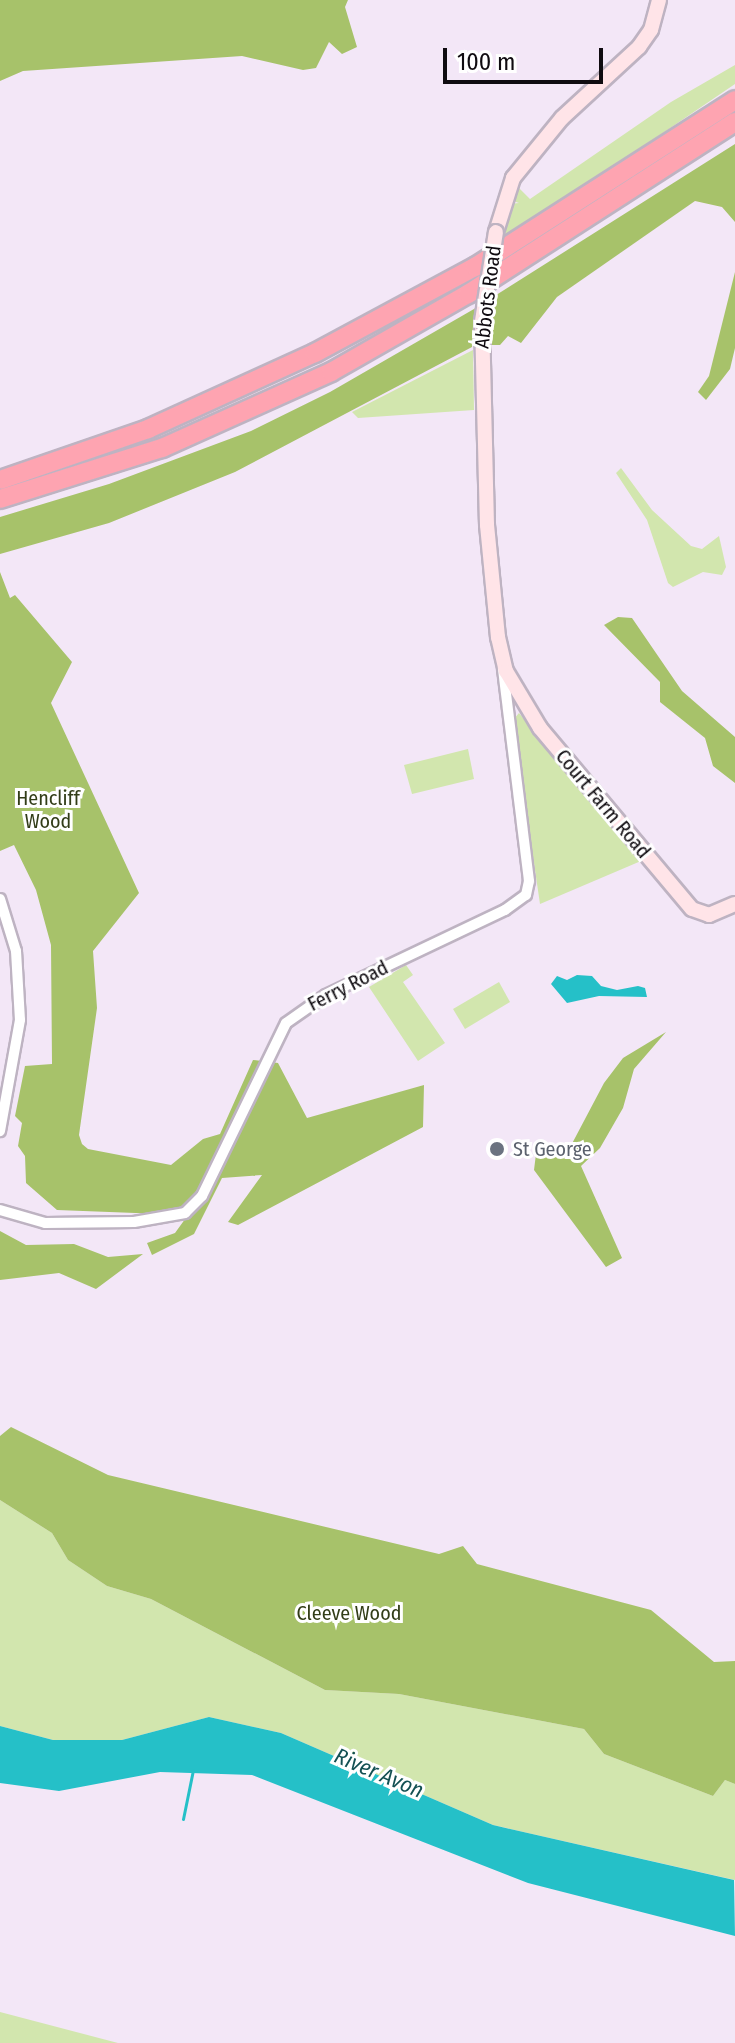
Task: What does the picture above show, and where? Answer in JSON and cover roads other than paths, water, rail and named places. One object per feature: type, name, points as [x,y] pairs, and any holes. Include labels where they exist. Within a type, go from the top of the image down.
[{"type":"highway","points":[[0,480],[148,429],[315,353],[475,267],[735,100]]},
{"type":"highway","points":[[0,499],[162,448],[331,372],[468,294],[735,122]]},
{"type":"street","name":"Abbots Road","points":[[500,653],[486,511],[482,321],[502,202],[520,167],[562,118],[639,47],[651,30],[659,0]]},
{"type":"street","name":"Court Farm Road","points":[[500,653],[528,710],[692,909],[709,915],[735,904]]},
{"type":"street","name":"Ferry Road","points":[[0,1210],[45,1223],[134,1222],[185,1213],[215,1171],[286,1023],[326,995],[505,910],[526,895],[529,881],[500,653]]},
{"type":"street","points":[[508,713],[528,710]]},
{"type":"street","points":[[0,899],[16,951],[20,1020],[0,1131]]},
{"type":"water","points":[[577,975],[592,976],[601,986],[617,990],[638,986],[645,988],[647,997],[599,996],[567,1003],[551,984],[557,976],[567,980]]},
{"type":"water","points":[[209,1717],[281,1733],[493,1825],[734,1880],[735,1936],[528,1883],[252,1775],[160,1772],[59,1791],[0,1783],[0,1726],[53,1740],[122,1740]]},
{"type":"waterway","points":[[183,1819],[193,1770]]},
{"type":"place","name":"St George","points":[[497,1149]]},
{"type":"park label","name":"Hencliff Wood","points":[[48,810]]},
{"type":"park label","name":"Cleeve Wood","points":[[349,1613]]},
{"type":"water label","name":"River Avon","points":[[379,1773]]}]
